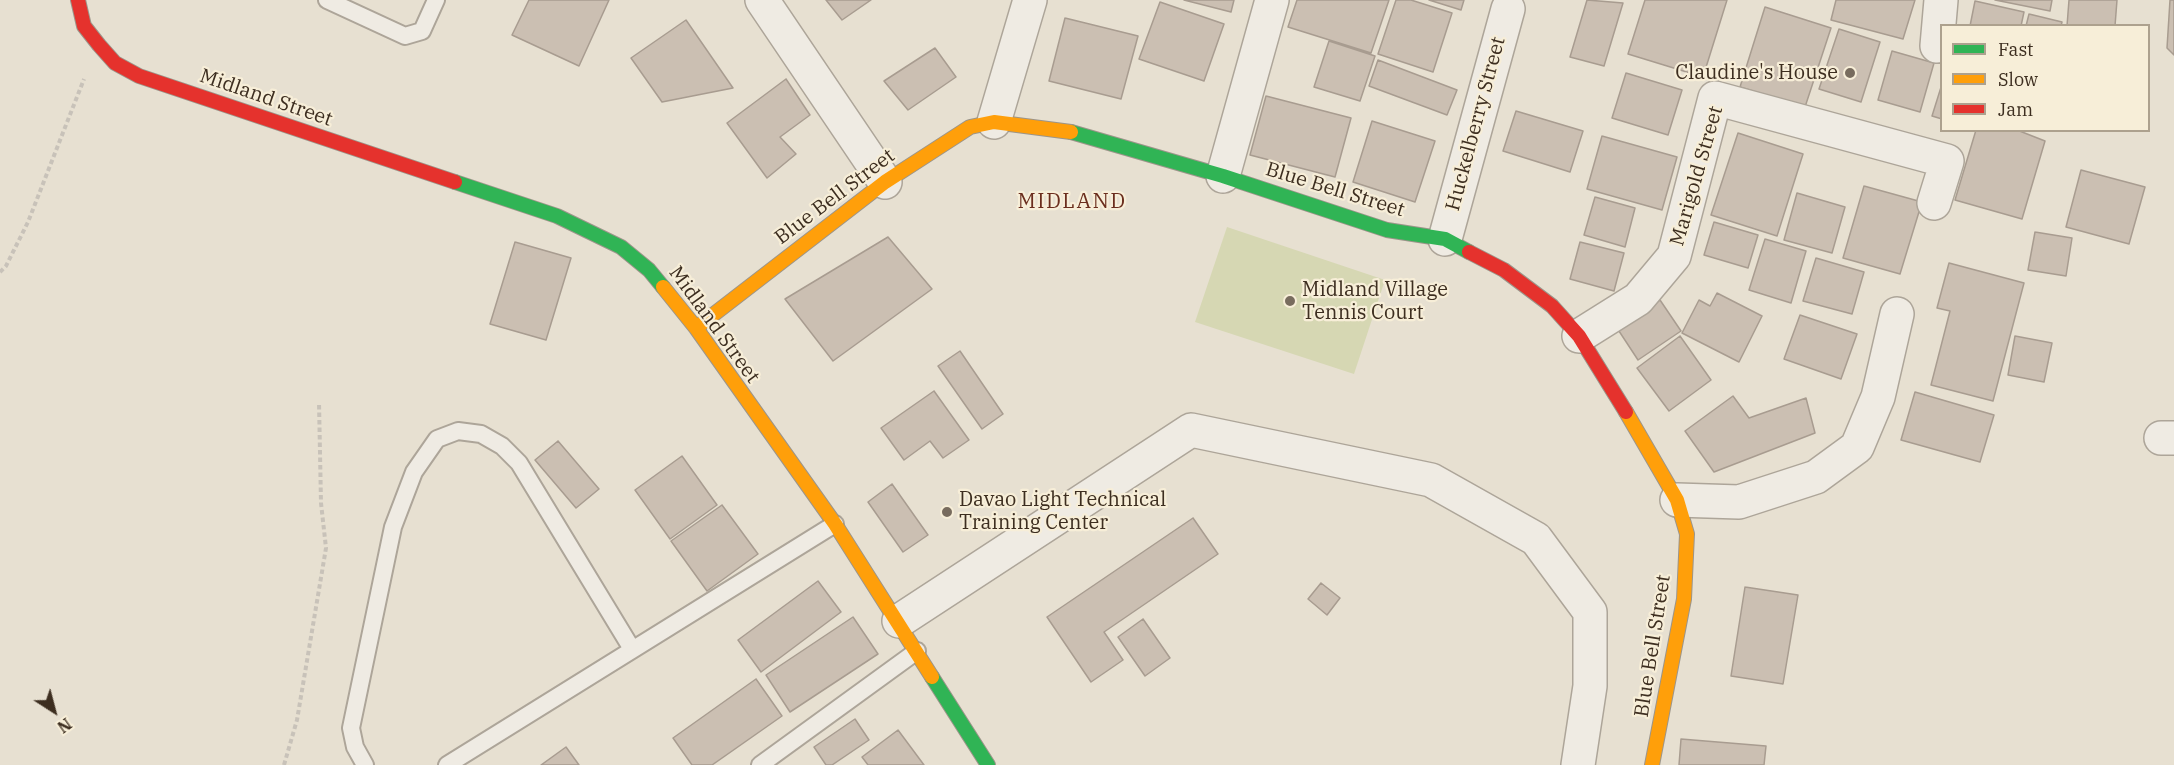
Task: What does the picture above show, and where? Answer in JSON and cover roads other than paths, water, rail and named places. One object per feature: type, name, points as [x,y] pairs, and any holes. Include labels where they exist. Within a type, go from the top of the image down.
[{"type":"street","name":"Midland Street","points":[[78,0],[84,26],[99,45],[115,63],[139,76],[557,216],[621,247],[649,270],[696,328],[770,435],[836,524],[988,765]]},
{"type":"street","points":[[762,0],[885,182]]},
{"type":"street","points":[[994,122],[1029,0]]},
{"type":"street","points":[[1223,176],[1272,0]]},
{"type":"street","points":[[1937,46],[1941,0]]},
{"type":"street","name":"Huckelberry Street","points":[[1445,239],[1508,9]]},
{"type":"street","name":"Marigold Street","points":[[1579,336],[1638,299],[1674,256],[1715,98],[1947,161],[1934,203]]},
{"type":"street","name":"Blue Bell Street","points":[[696,328],[885,182],[942,142],[970,127],[994,122],[1071,132],[1223,176],[1388,230],[1445,239],[1504,270],[1552,306],[1579,336],[1677,500],[1687,534],[1684,599],[1652,765]]},
{"type":"street","points":[[1677,500],[1740,502],[1816,477],[1857,447],[1878,397],[1897,314]]},
{"type":"street","points":[[899,621],[1191,430],[1431,480],[1536,539],[1590,612],[1590,686],[1578,765]]},
{"type":"lane","points":[[327,0],[405,36],[422,31],[436,0]]},
{"type":"lane","points":[[365,765],[355,747],[351,728],[393,527],[414,472],[437,439],[458,431],[482,434],[502,446],[519,463],[632,649]]},
{"type":"lane","points":[[447,765],[836,524]]},
{"type":"lane","points":[[760,765],[917,651]]},
{"type":"place","name":"Claudine's House","points":[[1850,73]]},
{"type":"place","name":"Midland Village Tennis Court","points":[[1290,301]]},
{"type":"place","name":"Davao Light Technical Training Center","points":[[947,512]]},
{"type":"district","name":"MIDLAND","points":[[1072,202]]}]
